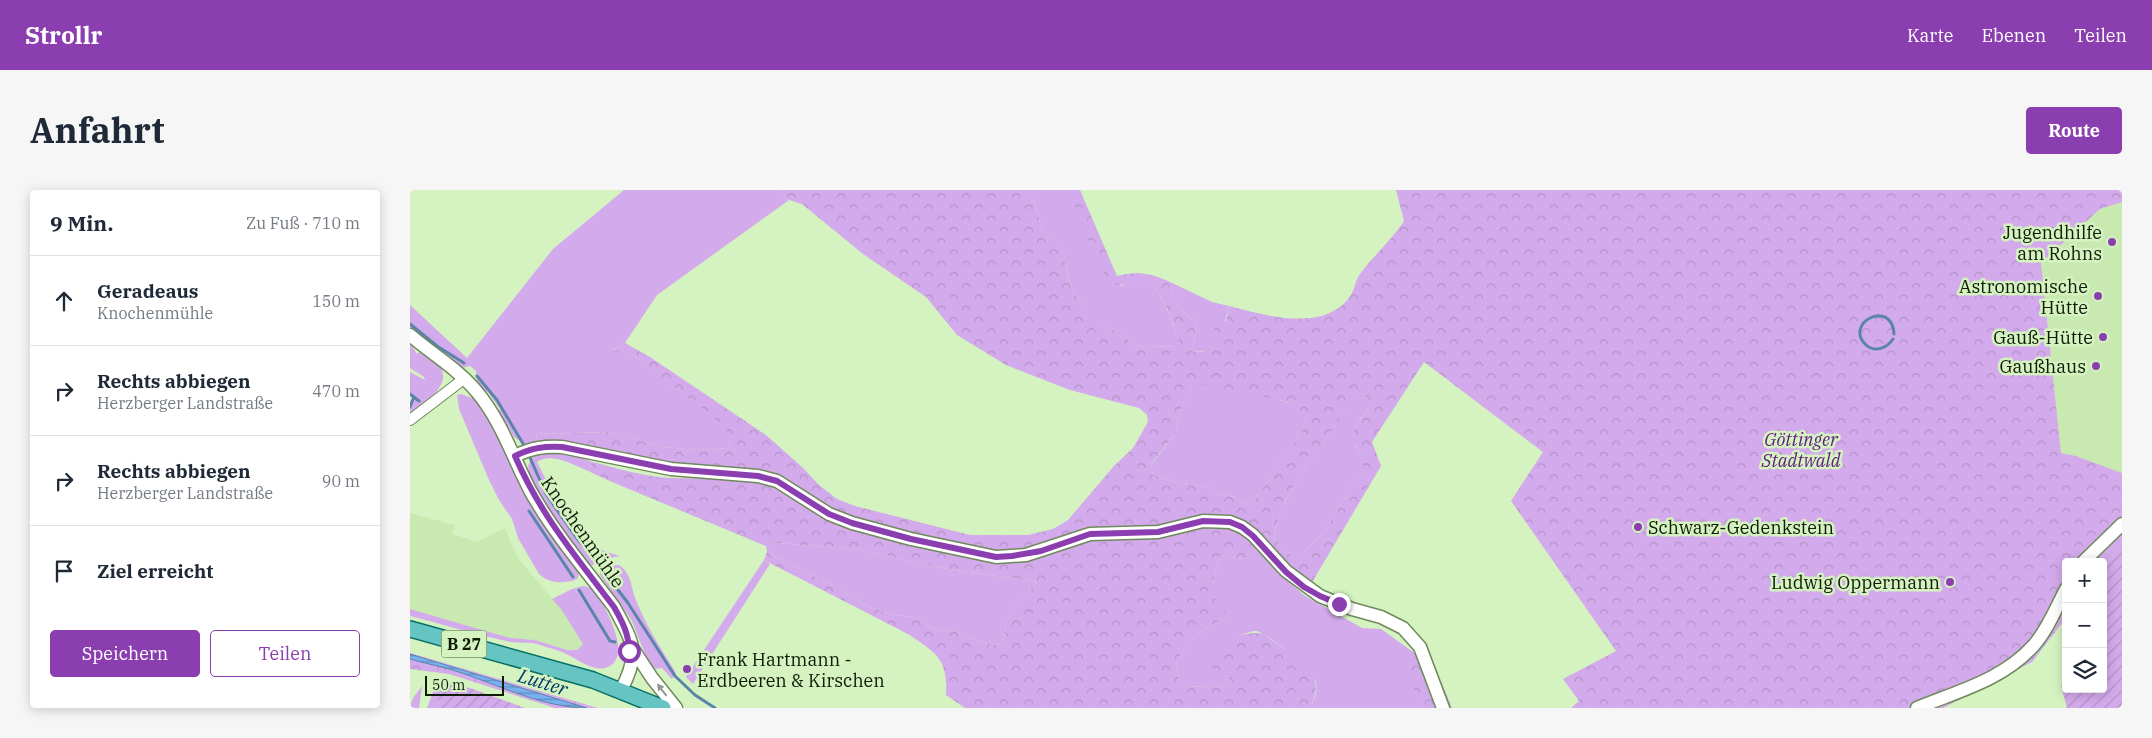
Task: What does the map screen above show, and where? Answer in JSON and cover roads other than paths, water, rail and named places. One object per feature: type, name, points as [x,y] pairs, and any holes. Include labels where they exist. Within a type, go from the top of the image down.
[{"type":"main road","name":"B 27","points":[[410,629],[556,669],[620,690],[663,708]]},
{"type":"street","name":"Knochenmühle","points":[[410,335],[464,378],[488,406],[500,424],[531,492],[543,512],[614,607],[623,622],[631,644],[633,666],[620,690]]},
{"type":"street","points":[[410,420],[464,378]]},
{"type":"street","points":[[515,456],[530,449],[546,446],[562,447],[671,469],[758,476],[777,481],[829,514],[852,523],[911,539],[996,557],[1019,556],[1041,551],[1090,534],[1158,532],[1203,521],[1230,522],[1242,527],[1253,536],[1286,572],[1320,596],[1346,607],[1381,617],[1403,628],[1420,647],[1443,708]]},
{"type":"street","points":[[2087,558],[2122,524]]},
{"type":"street","points":[[1917,708],[1986,681],[2020,659],[2047,626],[2062,597]]},
{"type":"street","points":[[631,644],[652,678],[676,708]]},
{"type":"water","points":[[410,654],[587,708],[571,707],[539,700],[456,671],[410,659]]},
{"type":"waterway","points":[[1893,339],[1888,345],[1873,349],[1866,345],[1861,337],[1860,329],[1864,322],[1871,318],[1878,316],[1886,317],[1891,323],[1894,334]]},
{"type":"waterway","points":[[410,324],[437,346],[464,363]]},
{"type":"waterway","points":[[477,376],[497,400],[525,447]]},
{"type":"waterway","points":[[410,394],[419,401]]},
{"type":"waterway","points":[[410,407],[414,397]]},
{"type":"waterway","points":[[528,453],[546,494],[578,540],[594,557]]},
{"type":"waterway","points":[[529,511],[573,577]]},
{"type":"waterway","points":[[605,573],[628,603],[675,676],[695,695],[715,708]]},
{"type":"waterway","points":[[579,590],[610,641],[615,642]]},
{"type":"place","name":"Jugendhilfe am Rohns","points":[[2112,242]]},
{"type":"place","name":"Astronomische Hütte","points":[[2098,296]]},
{"type":"place","name":"Gauß-Hütte","points":[[2103,337]]},
{"type":"place","name":"Gaußhaus","points":[[2096,366]]},
{"type":"place","name":"Schwarz-Gedenkstein","points":[[1638,527]]},
{"type":"place","name":"Ludwig Oppermann","points":[[1950,582]]},
{"type":"place","name":"Frank Hartmann - Erdbeeren & Kirschen","points":[[687,669]]},
{"type":"park label","name":"Göttinger Stadtwald","points":[[1801,449]]},
{"type":"water label","name":"Lutter","points":[[543,682]]}]
